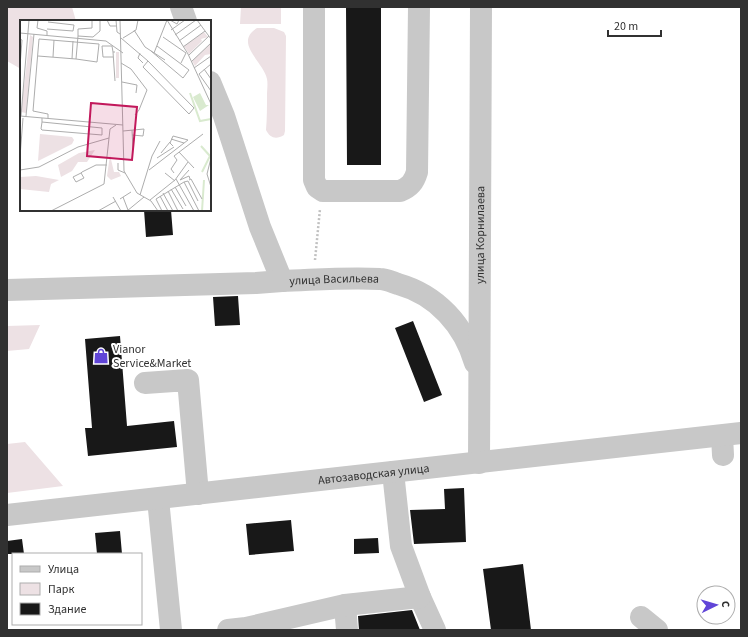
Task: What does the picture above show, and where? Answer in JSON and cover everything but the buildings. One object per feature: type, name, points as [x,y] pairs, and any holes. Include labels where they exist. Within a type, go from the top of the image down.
[{"type":"street","points":[[181,7],[186,20]]},
{"type":"street","points":[[314,7],[314,180],[317,187],[323,191],[400,191],[408,188],[414,182],[417,172],[419,7]]},
{"type":"street","name":"улица Корнилаева","points":[[478,463],[481,7]]},
{"type":"street","name":"улица Васильева","points":[[211,84],[224,116],[260,227],[282,281],[381,279],[410,287],[435,302],[455,322],[470,347],[479,374]]},
{"type":"street","points":[[7,290],[282,281]]},
{"type":"street","points":[[145,383],[188,380],[198,494]]},
{"type":"street","name":"Автозаводская улица","points":[[7,515],[478,463],[729,441]]},
{"type":"street","points":[[393,472],[401,546],[420,597],[435,630]]},
{"type":"street","points":[[158,499],[171,630]]},
{"type":"street","points":[[228,630],[246,628],[345,605],[420,597]]},
{"type":"street","points":[[345,605],[348,630]]},
{"type":"path","points":[[313,280],[318,218],[323,191]]},
{"type":"green space","points":[[7,7],[72,7],[76,20],[20,20],[20,68],[7,61]]},
{"type":"green space","points":[[241,7],[281,7],[281,24],[240,24]]},
{"type":"green space","points":[[257,28],[274,28],[284,32],[286,36],[285,131],[284,135],[276,138],[269,135],[266,130],[267,79],[249,46],[248,40],[250,34]]},
{"type":"green space","points":[[40,325],[29,349],[7,351],[7,326]]},
{"type":"green space","points":[[25,442],[63,486],[7,493],[7,444]]},
{"type":"place","name":"Vianor Service&Market","points":[[101,356]]}]
